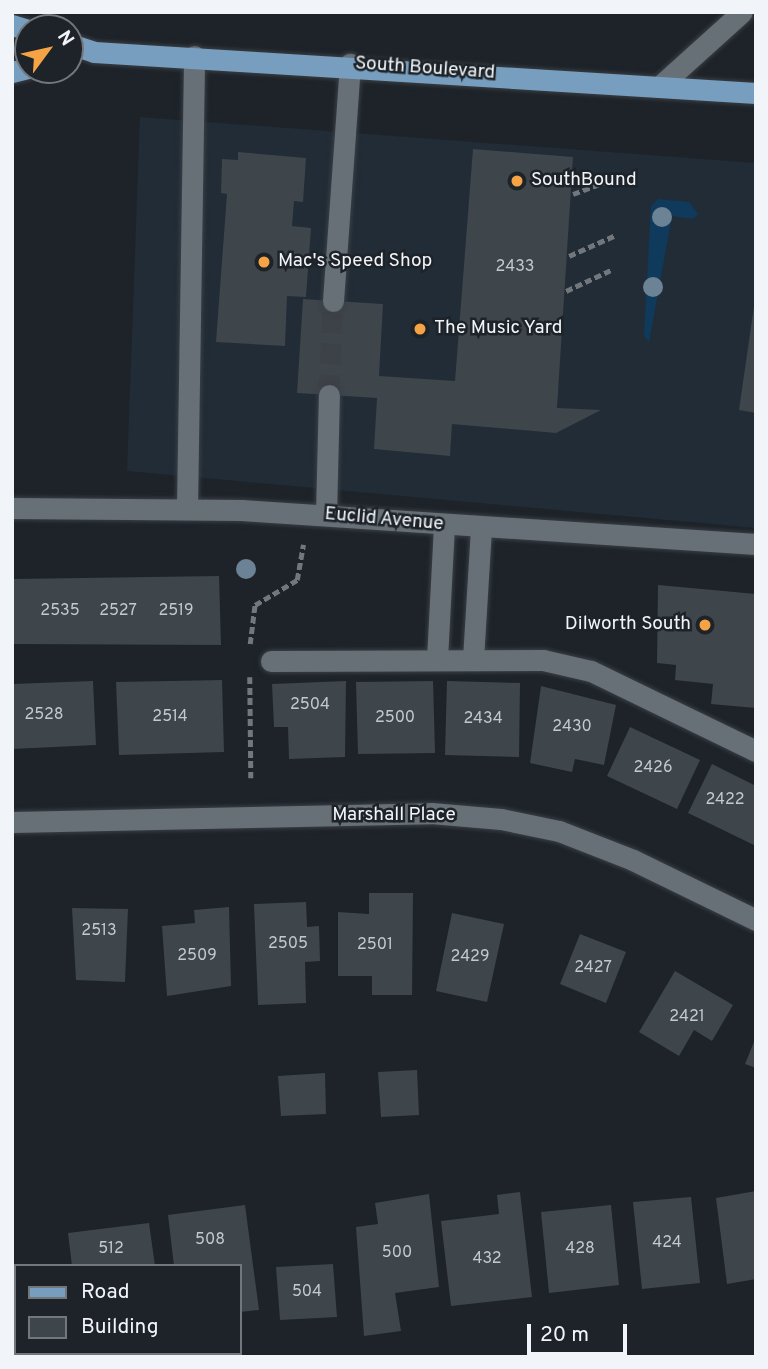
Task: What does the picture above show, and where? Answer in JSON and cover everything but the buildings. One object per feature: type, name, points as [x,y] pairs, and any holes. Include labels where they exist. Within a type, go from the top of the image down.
[{"type":"main road","name":"South Boulevard","points":[[84,49],[94,52]]},
{"type":"main road","name":"South Boulevard","points":[[84,54],[94,52],[350,64],[756,93]]},
{"type":"street","points":[[660,86],[741,12]]},
{"type":"street","points":[[751,12],[756,20]]},
{"type":"street","points":[[187,508],[194,56]]},
{"type":"street","points":[[333,301],[350,64]]},
{"type":"street","points":[[326,515],[329,395]]},
{"type":"street","name":"Euclid Avenue","points":[[12,508],[187,508],[756,544]]},
{"type":"street","points":[[437,659],[444,525]]},
{"type":"street","points":[[473,659],[481,528]]},
{"type":"street","points":[[271,661],[543,660],[591,671],[756,751]]},
{"type":"street","name":"Marshall Place","points":[[12,822],[431,813],[500,819],[559,831],[633,860],[756,920]]},
{"type":"path","points":[[573,194],[621,176]]},
{"type":"path","points":[[569,256],[615,235]]},
{"type":"path","points":[[566,291],[613,269]]},
{"type":"shaded area","points":[[140,117],[756,163],[756,528],[127,471]]},
{"type":"shaded area","points":[[658,199],[689,202],[698,214],[693,219],[672,216],[649,342],[644,336],[651,206]]},
{"type":"tunnel","points":[[329,395],[333,301]]},
{"type":"place","name":"SouthBound","points":[[517,181]]},
{"type":"place","name":"Mac's Speed Shop","points":[[264,262]]},
{"type":"place","name":"The Music Yard","points":[[420,329]]},
{"type":"place","name":"Dilworth South","points":[[705,625]]}]
